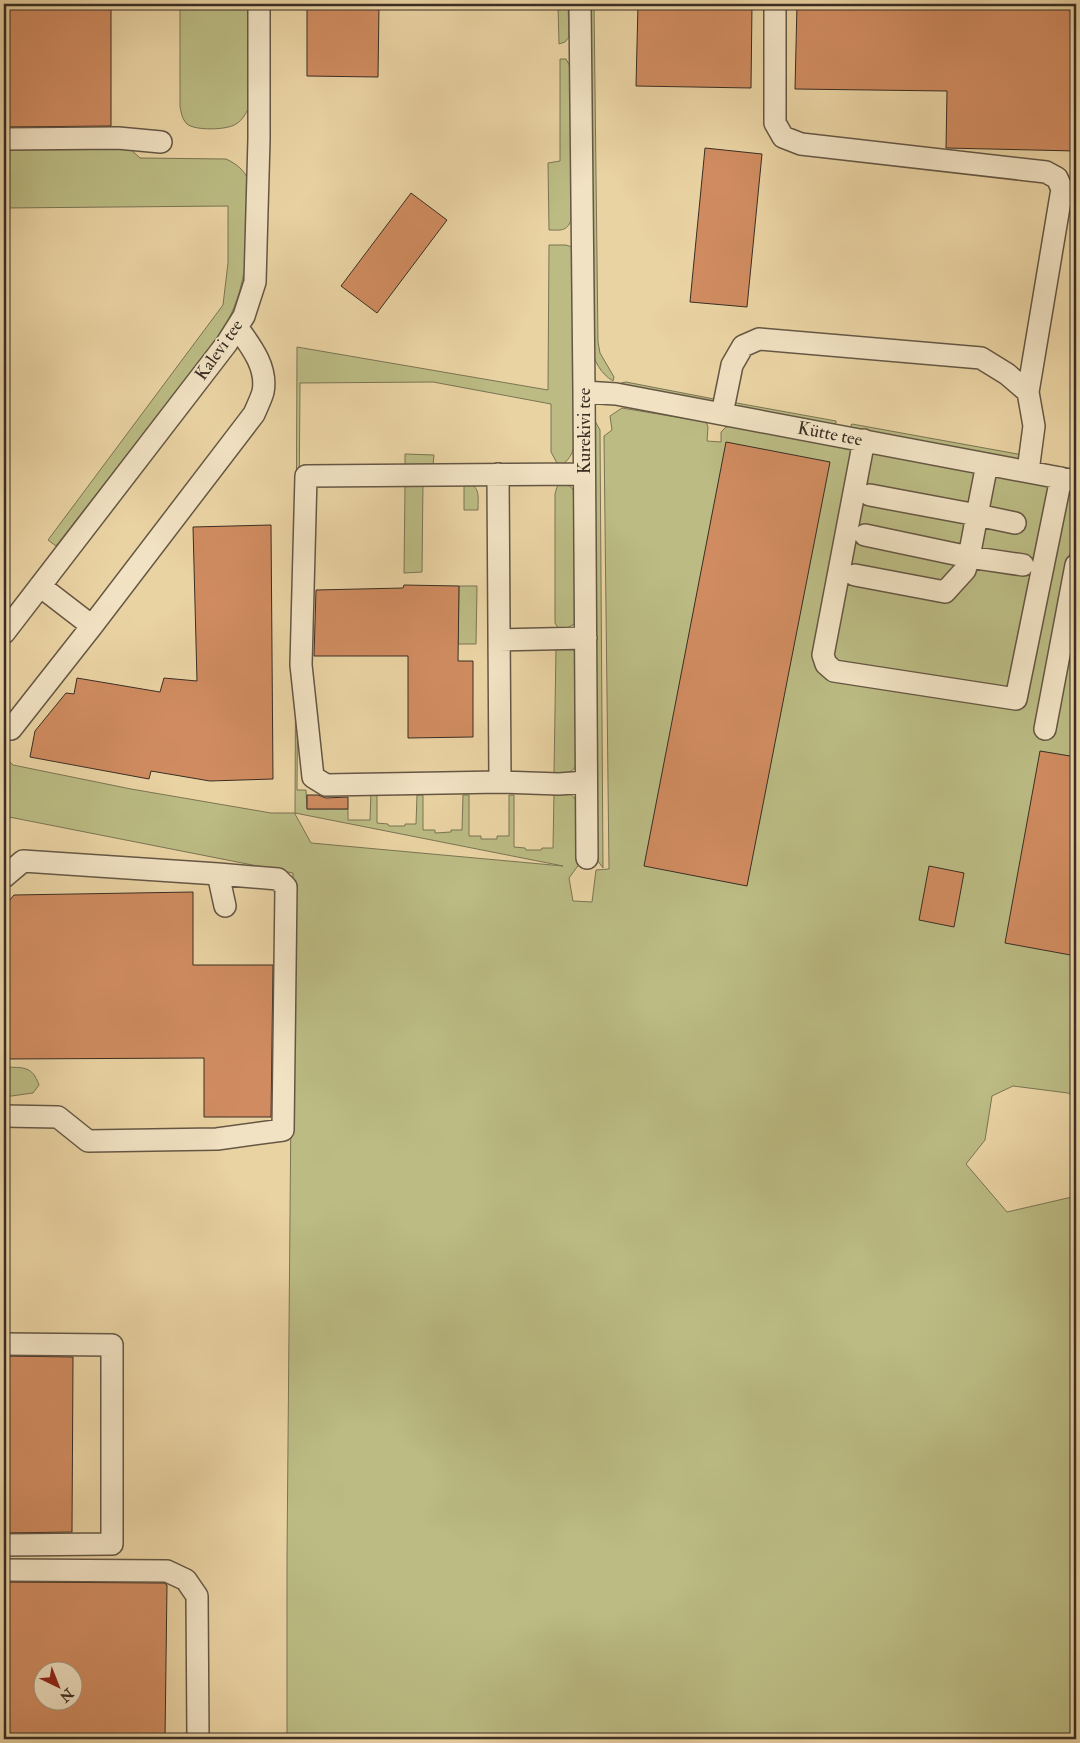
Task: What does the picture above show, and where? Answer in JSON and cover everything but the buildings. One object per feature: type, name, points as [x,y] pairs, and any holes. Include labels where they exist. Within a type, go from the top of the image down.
[{"type":"street","name":"Kalevi tee","points":[[4,633],[227,343],[244,316],[255,282],[259,139],[259,4]]},
{"type":"street","name":"Kurekivi tee","points":[[580,4],[587,858]]},
{"type":"street","points":[[774,4],[775,123],[783,137],[801,144],[1046,172],[1057,178],[1062,190],[1028,392],[1034,426],[1028,471]]},
{"type":"street","points":[[4,139],[118,138],[161,142]]},
{"type":"street","points":[[11,729],[254,414],[263,391],[262,370],[254,350],[237,326]]},
{"type":"street","points":[[722,414],[732,365],[743,346],[759,339],[982,358],[1008,374],[1028,392]]},
{"type":"street","name":"Kütte tee","points":[[584,392],[616,394],[1069,479]]},
{"type":"street","points":[[864,440],[823,655],[826,664],[834,671],[1016,700],[1069,479]]},
{"type":"street","points":[[855,575],[945,592],[965,570],[987,464]]},
{"type":"street","points":[[498,474],[500,782]]},
{"type":"street","points":[[584,474],[306,476],[301,665],[313,777],[326,785],[500,782],[559,784],[586,782]]},
{"type":"street","points":[[870,496],[1015,523]]},
{"type":"street","points":[[864,535],[969,557],[1023,566]]},
{"type":"street","points":[[1045,729],[1076,565]]},
{"type":"street","points":[[40,586],[92,626]]},
{"type":"street","points":[[499,640],[586,638]]},
{"type":"street","points":[[4,876],[23,861],[278,879],[286,887],[283,1130],[217,1139],[88,1140],[58,1117],[4,1116]]},
{"type":"street","points":[[218,874],[225,906]]},
{"type":"street","points":[[4,1344],[112,1345],[112,1544],[4,1545]]},
{"type":"street","points":[[4,1570],[167,1571],[186,1580],[197,1596],[198,1739]]},
{"type":"green space","points":[[180,4],[251,4],[250,105],[242,118],[232,126],[212,129],[197,128],[187,124],[183,118],[180,106]]},
{"type":"green space","points":[[558,4],[568,4],[569,37],[565,42],[559,44]]},
{"type":"green space","points":[[588,4],[594,4],[598,342],[600,353],[614,377],[613,381],[599,367],[591,348]]},
{"type":"green space","points":[[560,59],[566,59],[571,68],[571,220],[565,228],[549,230],[548,163],[560,161]]},
{"type":"green space","points":[[4,147],[129,148],[140,158],[226,159],[240,168],[249,181],[246,261],[237,298],[230,317],[219,336],[56,546],[48,540],[223,305],[228,263],[228,206],[4,208]]},
{"type":"green space","points":[[549,245],[566,245],[572,247],[575,443],[571,455],[563,464],[557,463],[551,452],[551,404],[433,382],[300,383],[297,790],[306,790],[307,809],[348,809],[348,820],[370,820],[371,792],[377,792],[377,823],[388,824],[389,826],[416,824],[417,795],[423,795],[423,830],[435,830],[435,833],[462,830],[463,795],[469,795],[469,836],[481,836],[481,839],[497,839],[497,836],[509,836],[509,795],[514,795],[514,847],[525,848],[526,850],[553,848],[554,792],[570,794],[579,806],[580,863],[569,878],[573,901],[592,902],[596,870],[609,869],[604,436],[612,430],[610,416],[622,408],[706,422],[708,427],[707,441],[721,442],[721,432],[726,427],[734,426],[1071,490],[1076,497],[1076,522],[1037,729],[1076,605],[1076,1098],[1068,1093],[1013,1086],[992,1096],[985,1140],[966,1164],[1007,1212],[1072,1197],[1076,1183],[1076,1739],[287,1739],[293,873],[4,816],[4,757],[13,765],[131,789],[271,813],[295,813],[297,347],[548,390]],"holes":[[[295,813],[563,866],[311,843]]]},
{"type":"green space","points":[[626,382],[714,399],[713,402],[622,386],[621,383]]},
{"type":"green space","points":[[731,402],[836,421],[836,423],[829,426],[733,406]]},
{"type":"green space","points":[[595,421],[600,430],[603,868],[595,857],[593,424]]},
{"type":"green space","points":[[852,424],[1023,455],[1021,459],[1016,459],[851,428]]},
{"type":"green space","points":[[405,454],[434,455],[433,466],[405,466]]},
{"type":"green space","points":[[423,481],[422,572],[404,573],[405,487],[407,483]]},
{"type":"green space","points":[[464,481],[476,489],[478,510],[464,510]]},
{"type":"green space","points":[[560,484],[567,484],[573,489],[575,500],[576,623],[567,628],[558,628],[555,623],[555,494]]},
{"type":"green space","points":[[459,586],[477,586],[476,644],[458,644]]},
{"type":"green space","points":[[556,647],[574,648],[577,652],[579,759],[575,768],[570,772],[554,775]]},
{"type":"green space","points":[[4,1067],[22,1068],[30,1071],[39,1085],[33,1093],[4,1097]]}]
